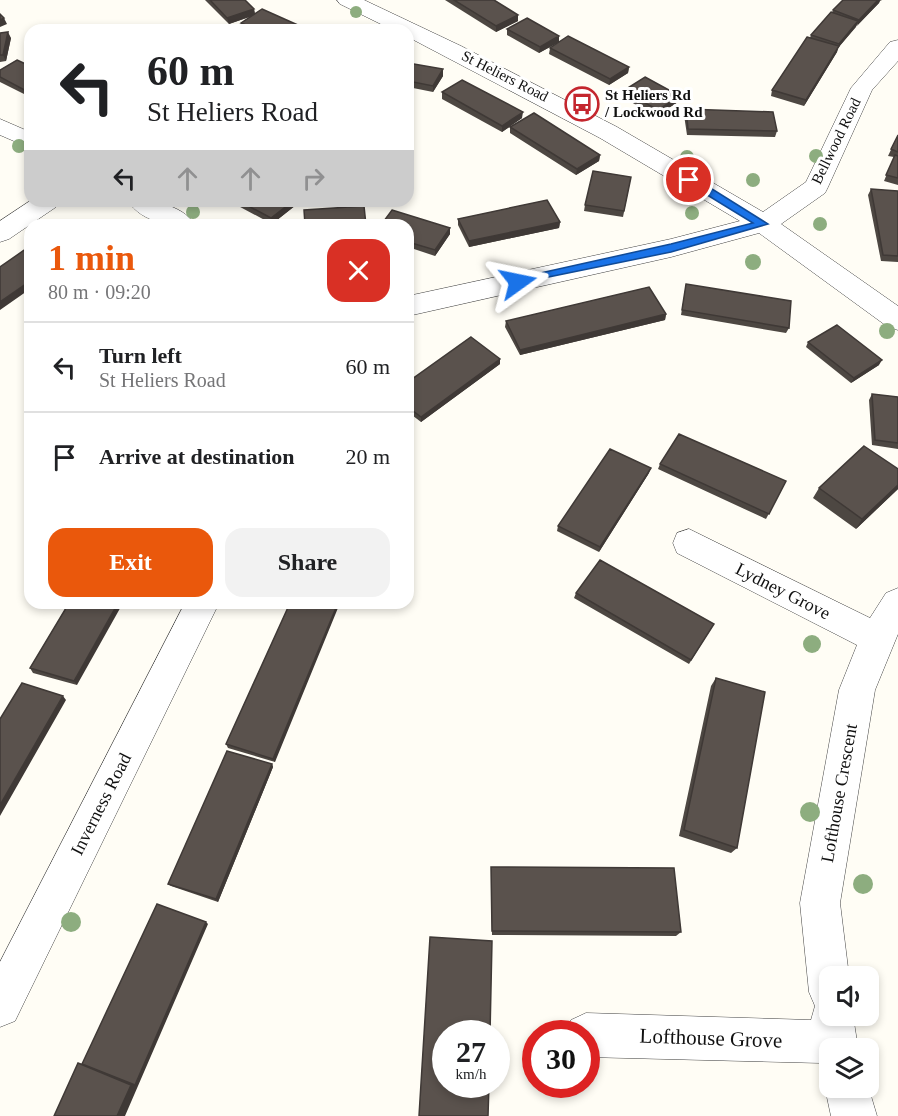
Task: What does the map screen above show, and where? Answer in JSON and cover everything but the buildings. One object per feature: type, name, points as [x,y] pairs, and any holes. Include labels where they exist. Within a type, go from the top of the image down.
[{"type":"street","name":"St Heliers Road","points":[[347,0],[398,24]]},
{"type":"street","name":"St Heliers Road","points":[[414,31],[473,59],[598,124],[763,224],[898,320]]},
{"type":"street","name":"Bellwood Road","points":[[763,224],[816,187],[862,88],[898,47]]},
{"type":"street","points":[[0,126],[24,138]]},
{"type":"street","points":[[0,233],[38,207]]},
{"type":"street","points":[[151,207],[172,219]]},
{"type":"street","points":[[414,305],[671,248],[763,224]]},
{"type":"street","name":"Lydney Grove","points":[[689,543],[877,638]]},
{"type":"street","name":"Lofthouse Crescent","points":[[827,966],[820,903],[845,750],[857,690],[877,638],[898,603]]},
{"type":"street","name":"Inverness Road","points":[[0,1006],[199,609]]},
{"type":"street","name":"Lofthouse Grove","points":[[600,1035],[834,1035]]},
{"type":"street","points":[[850,1098],[854,1116]]},
{"type":"place","name":"St Heliers Rd / Lockwood Rd","points":[[582,104]]},
{"type":"route","points":[[518,282],[671,248],[763,224],[689,180]]}]
